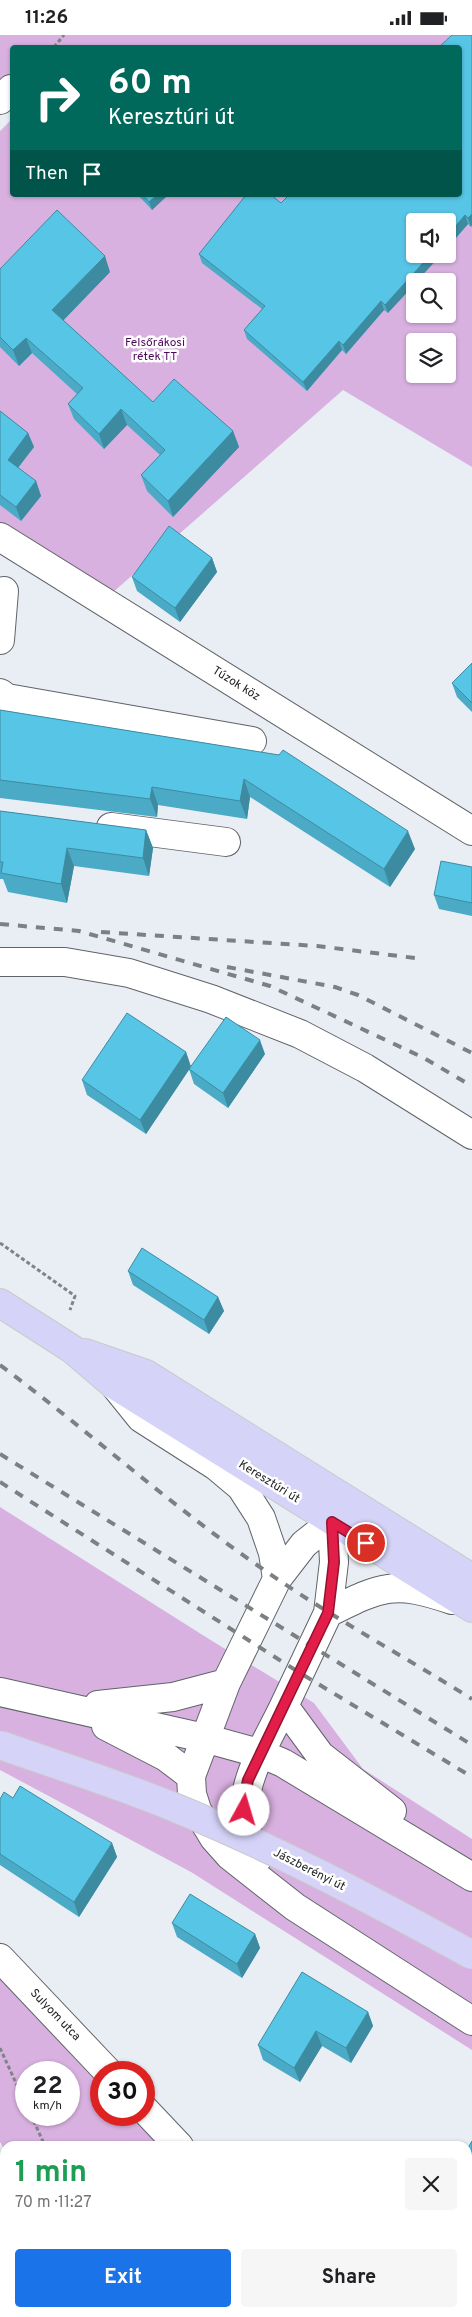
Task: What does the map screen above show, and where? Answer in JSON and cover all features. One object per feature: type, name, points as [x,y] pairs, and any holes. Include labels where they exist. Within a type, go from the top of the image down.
[{"type":"main road","name":"Keresztúri út","points":[[0,1303],[64,1344],[113,1384],[470,1607]]},
{"type":"main road","name":"Keresztúri út","points":[[64,1344],[146,1374],[472,1578]]},
{"type":"main road","name":"Jászberényi út","points":[[0,1745],[170,1806],[266,1848],[404,1917],[472,1955]]},
{"type":"street","name":"Túzok köz","points":[[0,537],[472,831]]},
{"type":"street","points":[[0,640],[4,591]]},
{"type":"street","points":[[0,693],[7,697],[252,741]]},
{"type":"street","points":[[88,824],[226,842]]},
{"type":"street","points":[[0,962],[65,962],[129,973],[211,999],[300,1034],[365,1068],[472,1135]]},
{"type":"street","points":[[113,1384],[141,1418],[216,1466],[241,1487],[253,1504],[266,1530],[277,1579]]},
{"type":"street","points":[[295,1907],[253,1848],[245,1821],[244,1800],[248,1780],[328,1613],[334,1562],[332,1522],[312,1477]]},
{"type":"street","points":[[332,1522],[304,1544],[277,1579],[226,1683],[204,1738],[191,1776],[192,1794],[197,1810],[214,1838],[230,1856],[295,1907],[472,2021]]},
{"type":"street","points":[[328,1613],[364,1595],[384,1589],[400,1587],[420,1590],[470,1607]]},
{"type":"street","points":[[69,1707],[142,1702],[173,1697],[226,1683]]},
{"type":"street","points":[[0,1692],[204,1738],[262,1754],[283,1763],[472,1875]]},
{"type":"street","points":[[284,1706],[320,1755],[472,1875]]},
{"type":"street","points":[[69,1707],[166,1757],[191,1776]]},
{"type":"street","name":"Sulyom utca","points":[[0,1958],[98,2061]]},
{"type":"street","points":[[155,2121],[174,2141]]},
{"type":"path","points":[[56,45],[64,35]]},
{"type":"path","points":[[0,1243],[76,1297],[64,1344]]},
{"type":"path","points":[[0,2048],[15,2081]]},
{"type":"path","points":[[36,2126],[43,2141]]},
{"type":"green space","name":"Felsőrákosi rétek TT","points":[[0,35],[472,35],[472,467],[343,390],[111,594],[0,523],[0,131],[10,121],[10,197],[462,197],[462,45],[10,45],[10,97],[0,80]]},
{"type":"green space","points":[[0,1507],[314,1703],[363,1769],[472,1839],[472,2050],[191,1872],[0,1770]]},
{"type":"green space","points":[[0,1942],[115,2061],[90,2061],[90,2126],[155,2126],[155,2102],[192,2141],[0,2141]]},
{"type":"building","points":[[452,35],[472,35],[472,214],[468,218],[465,215],[456,226],[456,213],[406,213],[406,263],[423,263],[414,273],[406,273],[406,282],[385,305],[381,301],[343,345],[339,341],[303,382],[244,330],[265,306],[199,254],[244,197],[274,197],[281,203],[287,197],[462,197],[462,45],[441,45]]},
{"type":"building","points":[[145,197],[155,197],[149,202]]},
{"type":"building","points":[[57,210],[105,256],[52,310],[153,402],[174,379],[233,431],[168,501],[141,475],[165,450],[121,409],[99,434],[68,404],[83,388],[26,338],[13,350],[0,337],[0,269]]},
{"type":"building","points":[[0,411],[28,433],[8,460],[36,481],[16,507],[0,495]]},
{"type":"building","points":[[169,526],[212,558],[175,608],[132,577]]},
{"type":"building","points":[[472,663],[472,703],[452,683]]},
{"type":"building","points":[[0,710],[279,755],[283,750],[408,831],[384,869],[244,779],[240,801],[152,787],[150,799],[0,780]]},
{"type":"building","points":[[0,811],[146,830],[143,858],[67,848],[61,884],[1,873],[3,862],[0,862]]},
{"type":"building","points":[[441,861],[472,867],[472,903],[434,895]]},
{"type":"building","points":[[127,1013],[186,1052],[140,1120],[82,1080]]},
{"type":"building","points":[[226,1017],[260,1040],[223,1093],[189,1069]]},
{"type":"building","points":[[142,1248],[218,1297],[204,1320],[128,1271]]},
{"type":"building","points":[[20,1786],[112,1843],[74,1902],[0,1854],[0,1799],[4,1792],[13,1798]]},
{"type":"building","points":[[190,1894],[255,1934],[237,1964],[172,1923]]},
{"type":"building","points":[[302,1972],[368,2012],[346,2048],[316,2031],[294,2068],[258,2045]]},
{"type":"railway","points":[[0,924],[79,931],[270,986],[422,1057],[472,1086]]},
{"type":"railway","points":[[101,932],[317,946],[415,958]]},
{"type":"railway","points":[[227,967],[335,987],[358,995],[472,1053]]},
{"type":"railway","points":[[0,1365],[192,1517],[257,1565],[336,1617],[472,1699]]},
{"type":"railway","points":[[0,1454],[472,1745]]},
{"type":"railway","points":[[0,1482],[300,1673],[472,1777]]},
{"type":"route","points":[[244,1810],[248,1780],[328,1613],[334,1562],[332,1522],[366,1543]]}]
